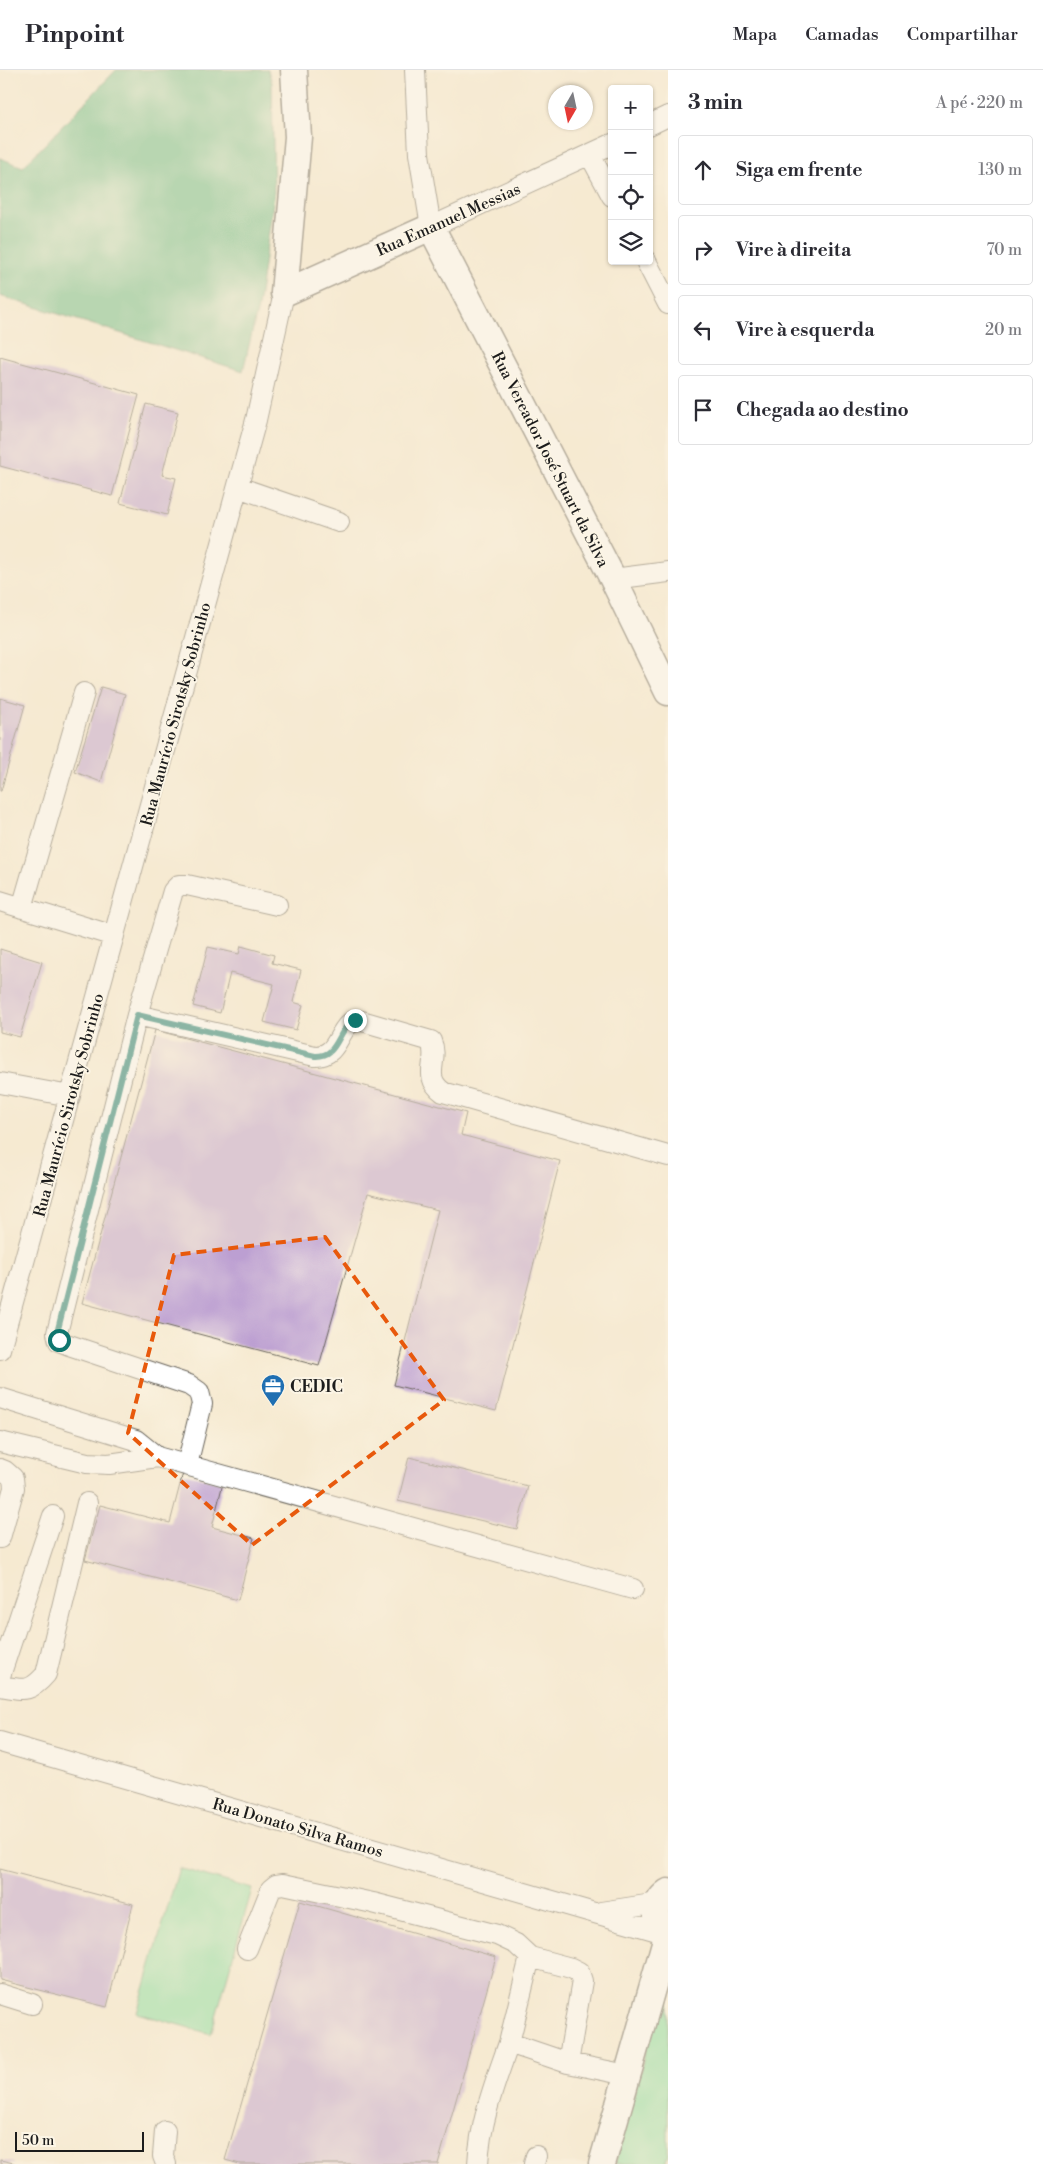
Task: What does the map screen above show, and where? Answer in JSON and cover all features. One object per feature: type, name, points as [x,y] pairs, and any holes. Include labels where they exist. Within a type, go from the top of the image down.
[{"type":"main road","name":"Rua Maurício Sirotsky Sobrinho","points":[[284,293],[298,137],[294,70]]},
{"type":"main road","name":"Rua Emanuel Messias","points":[[284,293],[431,227]]},
{"type":"main road","name":"Rua Vereador José Stuart da Silva","points":[[431,227],[613,579],[668,692]]},
{"type":"main road","points":[[602,2164],[666,1936],[657,1921],[656,1912],[663,1897]]},
{"type":"street","points":[[415,70],[419,154],[431,227]]},
{"type":"street","points":[[653,124],[668,116]]},
{"type":"street","name":"Rua Emanuel Messias","points":[[431,227],[608,146]]},
{"type":"street","points":[[590,155],[608,189]]},
{"type":"street","points":[[648,265],[668,304]]},
{"type":"street","name":"Rua Maurício Sirotsky Sobrinho","points":[[0,1349],[238,487],[256,420],[284,293]]},
{"type":"street","points":[[238,487],[340,522]]},
{"type":"street","points":[[613,579],[668,572]]},
{"type":"street","points":[[22,908],[84,693]]},
{"type":"street","points":[[187,1465],[202,1404],[199,1392],[189,1385],[69,1345],[59,1340],[57,1333],[137,1015],[173,891],[178,885],[187,885],[276,905]]},
{"type":"street","points":[[0,902],[114,936]]},
{"type":"street","points":[[137,1015],[315,1056],[324,1056],[330,1052],[349,1022],[355,1020],[362,1021],[431,1041],[434,1047],[432,1077],[434,1085],[443,1092],[668,1156]]},
{"type":"street","points":[[0,1083],[70,1096]]},
{"type":"street","points":[[0,1398],[136,1440],[157,1457]]},
{"type":"street","points":[[0,1442],[87,1463],[109,1464],[157,1457],[633,1589]]},
{"type":"street","points":[[0,1469],[13,1478],[14,1488],[0,1538]]},
{"type":"street","points":[[0,1686],[20,1690],[35,1686],[46,1674],[87,1503]]},
{"type":"street","points":[[0,1676],[53,1516]]},
{"type":"street","name":"Rua Donato Silva Ramos","points":[[0,1742],[597,1913],[666,1936]]},
{"type":"street","points":[[247,1949],[271,1889],[276,1885],[283,1884],[373,1903],[497,1935],[516,1944],[530,1957],[580,1972],[582,1980],[568,2063]]},
{"type":"street","name":"Rua Donato Silva Ramos","points":[[597,1913],[663,1897]]},
{"type":"street","points":[[478,2164],[480,2133],[509,2043],[530,1957]]},
{"type":"street","points":[[0,1994],[32,2004]]},
{"type":"street","points":[[509,2043],[568,2063],[627,2075]]},
{"type":"street","points":[[165,2131],[163,2156],[166,2164]]},
{"type":"highlighted area","points":[[325,1237],[444,1400],[252,1545],[128,1433],[174,1255]]},
{"type":"green space","points":[[116,70],[268,70],[272,83],[274,197],[258,307],[243,371],[0,296],[0,158],[23,167]]},
{"type":"green space","points":[[179,1868],[252,1889],[211,2034],[137,2013]]},
{"type":"green space","points":[[668,1968],[668,2154],[665,2164],[615,2164]]},
{"type":"building","points":[[0,357],[139,395],[112,496],[0,466]]},
{"type":"building","points":[[146,404],[178,412],[162,475],[176,478],[167,515],[120,503]]},
{"type":"building","points":[[101,687],[125,694],[101,782],[75,772]]},
{"type":"building","points":[[0,698],[25,705],[1,791],[0,791]]},
{"type":"building","points":[[241,946],[274,955],[272,963],[301,970],[293,1002],[303,1005],[296,1030],[264,1022],[274,984],[230,973],[220,1013],[193,1006],[208,947],[239,954]]},
{"type":"building","points":[[0,949],[42,962],[20,1037],[0,1032]]},
{"type":"building","points":[[155,1030],[466,1113],[461,1135],[560,1161],[496,1411],[394,1385],[438,1210],[368,1193],[319,1366],[82,1303]]},
{"type":"building","points":[[409,1457],[528,1486],[517,1529],[398,1501]]},
{"type":"building","points":[[183,1473],[223,1483],[212,1527],[254,1538],[238,1600],[85,1560],[100,1505],[170,1523]]},
{"type":"building","points":[[0,1869],[133,1904],[107,2007],[0,1980]]},
{"type":"building","points":[[300,1901],[496,1957],[438,2164],[240,2164],[225,2160]]},
{"type":"building","points":[[0,2160],[14,2163],[14,2164],[0,2164]]},
{"type":"place","name":"CEDIC","points":[[273,1407]]},
{"type":"route","points":[[59,1340],[57,1333],[137,1015],[315,1056],[324,1056],[330,1052],[349,1022],[355,1020]]}]
